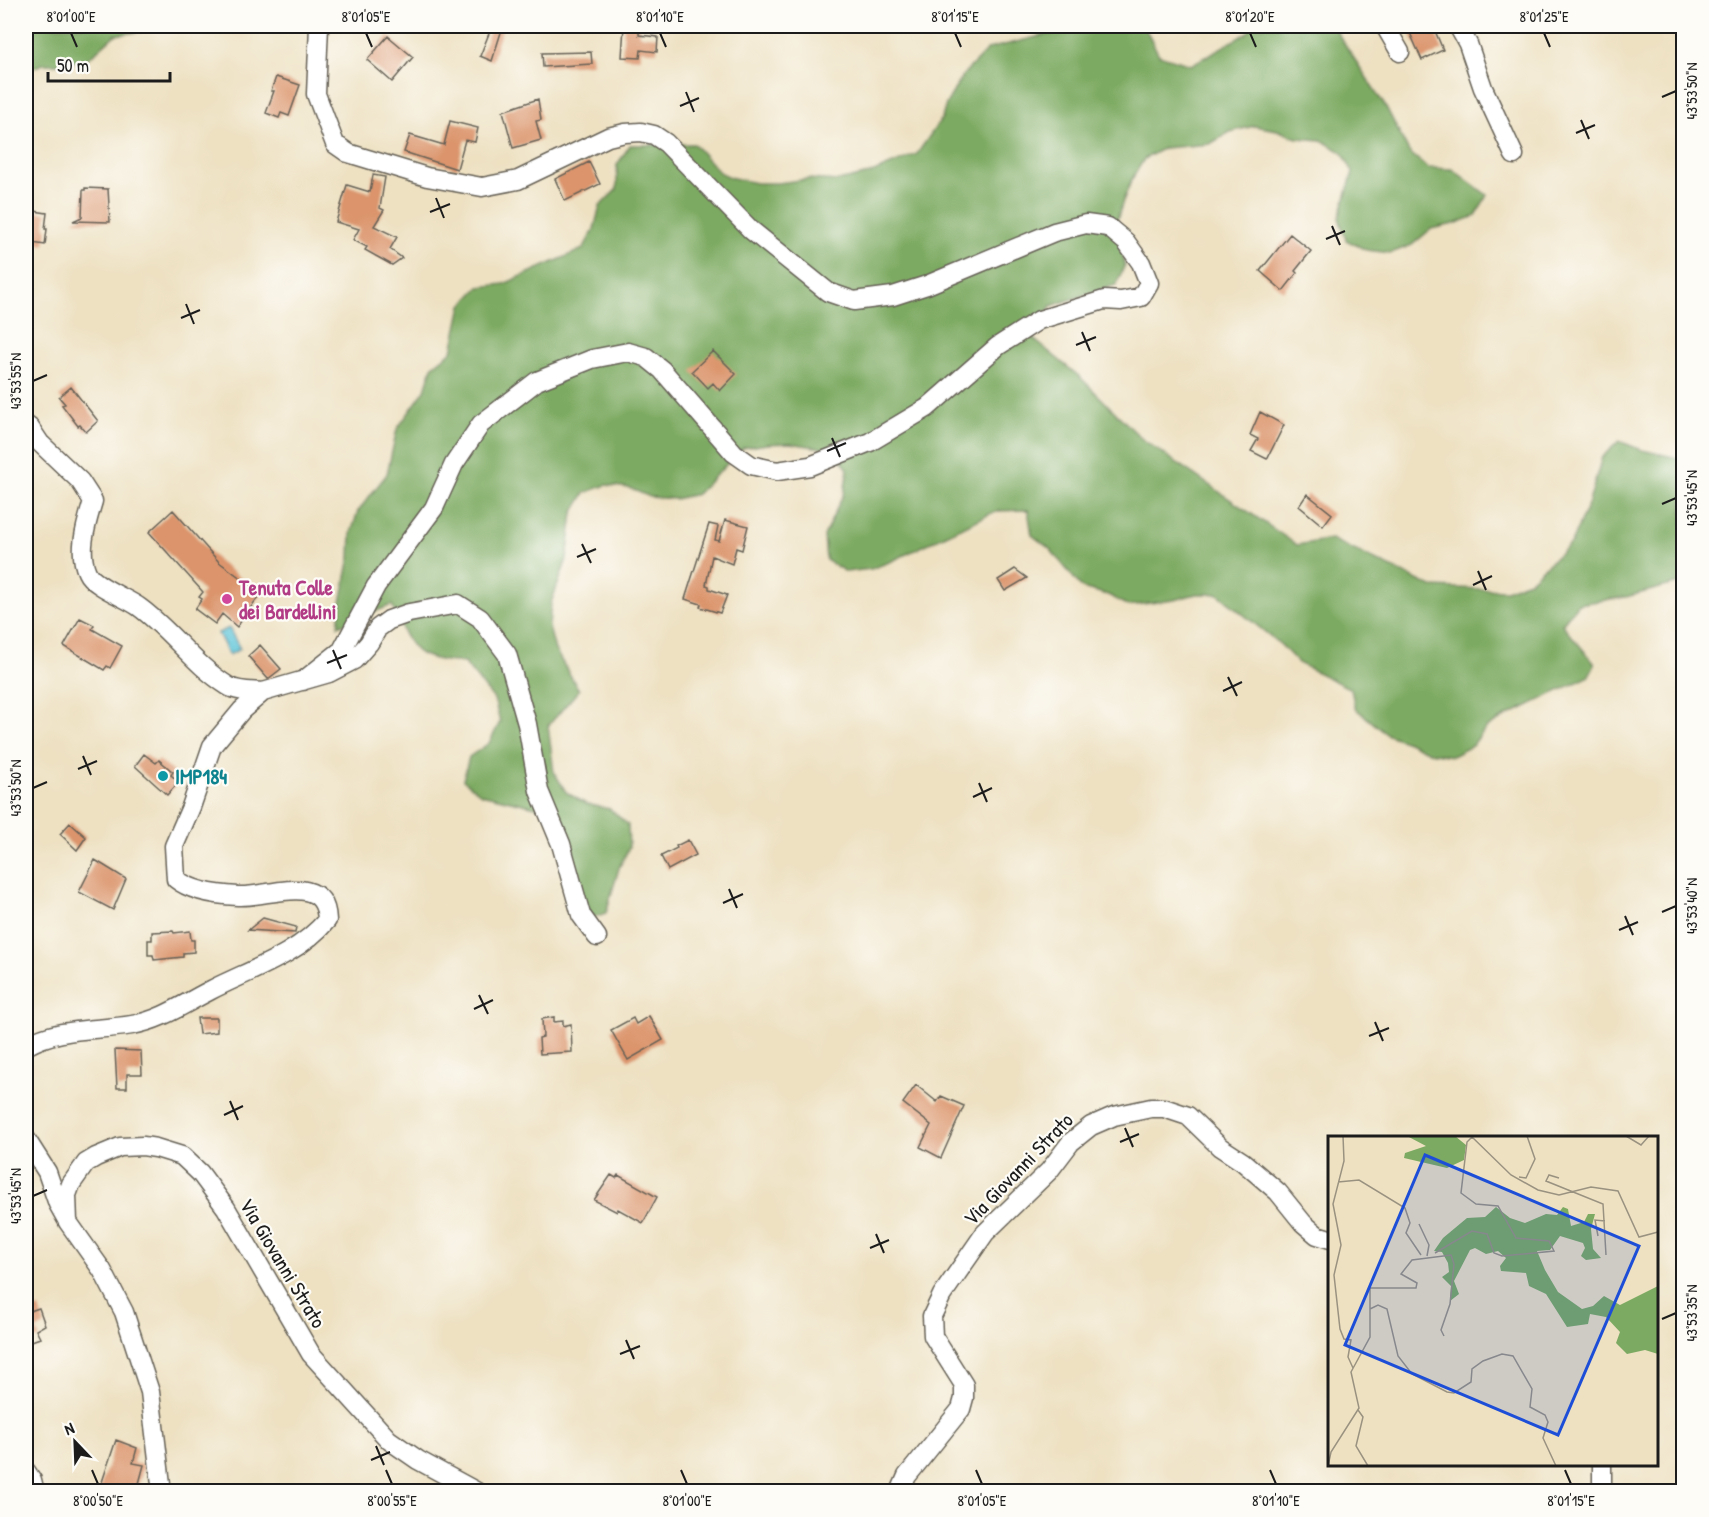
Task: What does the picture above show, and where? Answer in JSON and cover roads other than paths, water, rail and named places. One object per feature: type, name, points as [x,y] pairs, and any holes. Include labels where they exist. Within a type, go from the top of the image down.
[{"type":"street","points":[[303,681],[342,650],[376,586],[434,508],[454,464],[481,424],[537,381],[592,358],[628,352],[646,357],[662,370],[734,453],[751,465],[777,471],[810,466],[870,442],[927,408],[998,346],[1039,320],[1104,300],[1121,301],[1141,297],[1149,283],[1141,263],[1126,242],[1108,227],[1086,224],[1054,232],[927,285],[892,296],[854,301],[828,292],[751,230],[666,143],[654,135],[641,132],[608,137],[518,180],[482,187],[427,177],[348,153],[335,144],[316,94],[319,26]]},
{"type":"street","points":[[1385,26],[1400,52]]},
{"type":"street","points":[[1458,26],[1468,44],[1483,88],[1514,155]]},
{"type":"street","points":[[26,425],[40,443],[80,482],[93,501],[85,530],[83,555],[86,571],[93,582],[126,597],[150,615],[177,644],[230,688],[263,692],[328,673],[354,660],[378,628],[389,620],[409,613],[458,604],[480,618],[507,654],[526,724],[539,791],[561,844],[581,915],[597,937]]},
{"type":"street","points":[[26,1046],[37,1039],[62,1032],[133,1025],[160,1018],[301,944],[317,932],[327,920],[327,909],[322,900],[312,893],[294,889],[240,896],[206,892],[184,885],[176,879],[174,846],[191,807],[212,746],[242,710],[263,692]]},
{"type":"street","name":"Via Giovanni Strato","points":[[900,1491],[912,1469],[929,1447],[950,1426],[961,1409],[964,1398],[963,1381],[933,1336],[932,1316],[942,1295],[985,1233],[1049,1171],[1071,1142],[1091,1126],[1114,1116],[1151,1108],[1164,1108],[1188,1116],[1220,1147],[1243,1162],[1278,1192],[1303,1223],[1317,1235],[1328,1239]]},
{"type":"street","points":[[26,1139],[47,1172],[58,1204],[68,1222],[102,1270],[128,1322],[150,1392],[160,1491]]},
{"type":"street","name":"Via Giovanni Strato","points":[[68,1222],[67,1196],[71,1184],[86,1163],[96,1157],[120,1148],[143,1146],[182,1156],[200,1173],[226,1208],[311,1354],[389,1440],[418,1460],[477,1491]]},
{"type":"street","points":[[1602,1466],[1602,1491]]},
{"type":"street","points":[[26,1471],[32,1480],[34,1491]]},
{"type":"water","points":[[229,628],[240,649],[229,655],[218,633]]},
{"type":"place","name":"Tenuta Colle dei Bardellini","points":[[227,599]]},
{"type":"place","name":"IMP184","points":[[163,776]]}]
